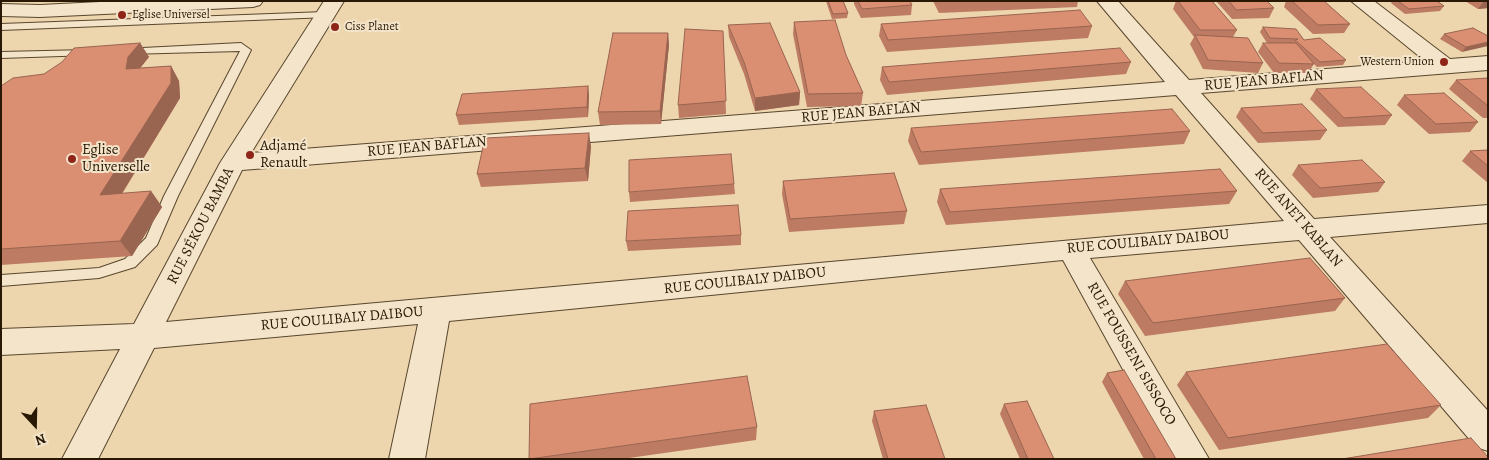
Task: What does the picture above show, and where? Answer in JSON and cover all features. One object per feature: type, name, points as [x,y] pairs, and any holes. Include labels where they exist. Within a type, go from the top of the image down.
[{"type":"street","points":[[5,22],[40,11],[253,1]]},
{"type":"street","name":"RUE ANET KABLAN","points":[[1107,1],[1488,436]]},
{"type":"street","points":[[1361,1],[1446,66]]},
{"type":"street","name":"RUE SÉKOU BAMBA","points":[[80,459],[234,163],[329,8]]},
{"type":"street","name":"RUE JEAN BAFLAN","points":[[234,163],[1488,64]]},
{"type":"street","name":"RUE COULIBALY DAIBOU","points":[[1,342],[145,336],[436,311],[1071,249],[1488,214]]},
{"type":"street","name":"RUE FOUSSENI SISSOCO","points":[[1071,249],[1191,459]]},
{"type":"street","points":[[407,459],[436,311]]},
{"type":"lane","points":[[1,36],[5,22],[329,8]]},
{"type":"lane","points":[[1,281],[99,273],[130,263],[152,241],[171,196],[246,50],[241,46],[118,52]]},
{"type":"lane","points":[[1,55],[98,52]]},
{"type":"building","points":[[828,1],[843,1],[848,13],[833,14]]},
{"type":"building","points":[[858,1],[910,1],[912,5],[862,9]]},
{"type":"building","points":[[1178,1],[1212,1],[1237,30],[1200,30]]},
{"type":"building","points":[[1229,1],[1267,1],[1274,8],[1236,10]]},
{"type":"building","points":[[1292,1],[1324,1],[1350,24],[1318,25]]},
{"type":"building","points":[[1398,1],[1437,1],[1444,6],[1409,9]]},
{"type":"building","points":[[1080,10],[1092,26],[888,40],[881,24]]},
{"type":"building","points":[[835,20],[846,55],[863,93],[808,94],[794,22]]},
{"type":"building","points":[[770,23],[800,92],[755,98],[744,62],[728,25]]},
{"type":"building","points":[[1263,27],[1296,29],[1304,40],[1320,38],[1346,60],[1320,62],[1295,40],[1298,39],[1270,38]]},
{"type":"building","points":[[1473,28],[1488,36],[1488,42],[1466,47],[1444,34]]},
{"type":"building","points":[[685,29],[723,31],[726,101],[678,105]]},
{"type":"building","points":[[613,33],[668,33],[660,111],[598,112]]},
{"type":"building","points":[[1195,35],[1248,38],[1263,63],[1208,60]]},
{"type":"building","name":"Eglise Universelle","points":[[140,43],[128,57],[126,69],[171,66],[171,83],[100,195],[151,191],[120,241],[1,249],[1,86],[13,78],[44,74],[62,62],[74,48]]},
{"type":"building","points":[[1263,43],[1296,43],[1314,64],[1279,63]]},
{"type":"building","points":[[1120,48],[1131,62],[889,82],[882,67]]},
{"type":"building","points":[[1488,78],[1488,106],[1456,80]]},
{"type":"building","points":[[588,86],[587,107],[456,115],[462,94]]},
{"type":"building","points":[[1361,87],[1392,115],[1344,118],[1316,89]]},
{"type":"building","points":[[1444,93],[1478,122],[1436,124],[1404,95]]},
{"type":"building","points":[[1302,104],[1327,130],[1263,133],[1241,108]]},
{"type":"building","points":[[1172,109],[1190,131],[921,152],[911,128]]},
{"type":"building","points":[[589,133],[585,168],[477,174],[485,138]]},
{"type":"building","points":[[1488,150],[1488,166],[1470,151]]},
{"type":"building","points":[[731,154],[734,184],[629,192],[629,160]]},
{"type":"building","points":[[1362,160],[1385,182],[1320,188],[1298,165]]},
{"type":"building","points":[[1220,169],[1237,191],[950,212],[940,189]]},
{"type":"building","points":[[894,173],[907,211],[790,219],[783,181]]},
{"type":"building","points":[[738,205],[741,235],[626,241],[628,211]]},
{"type":"building","points":[[1310,258],[1345,298],[1153,323],[1125,281]]},
{"type":"building","points":[[1387,344],[1441,405],[1228,438],[1186,372]]},
{"type":"building","points":[[1124,370],[1176,459],[1156,459],[1107,373]]},
{"type":"building","points":[[747,376],[757,427],[529,459],[530,404]]},
{"type":"building","points":[[1027,401],[1054,459],[1028,459],[1004,404]]},
{"type":"building","points":[[926,405],[945,459],[888,459],[874,411]]},
{"type":"building","points":[[1471,438],[1488,459],[1342,459]]},
{"type":"place","name":"Eglise Universel","points":[[122,15]]},
{"type":"place","name":"Ciss Planet","points":[[335,27]]},
{"type":"place","name":"Western Union","points":[[1444,62]]},
{"type":"place","name":"Adjamé Renault","points":[[250,155]]},
{"type":"place","name":"Eglise Universelle","points":[[72,159]]}]
